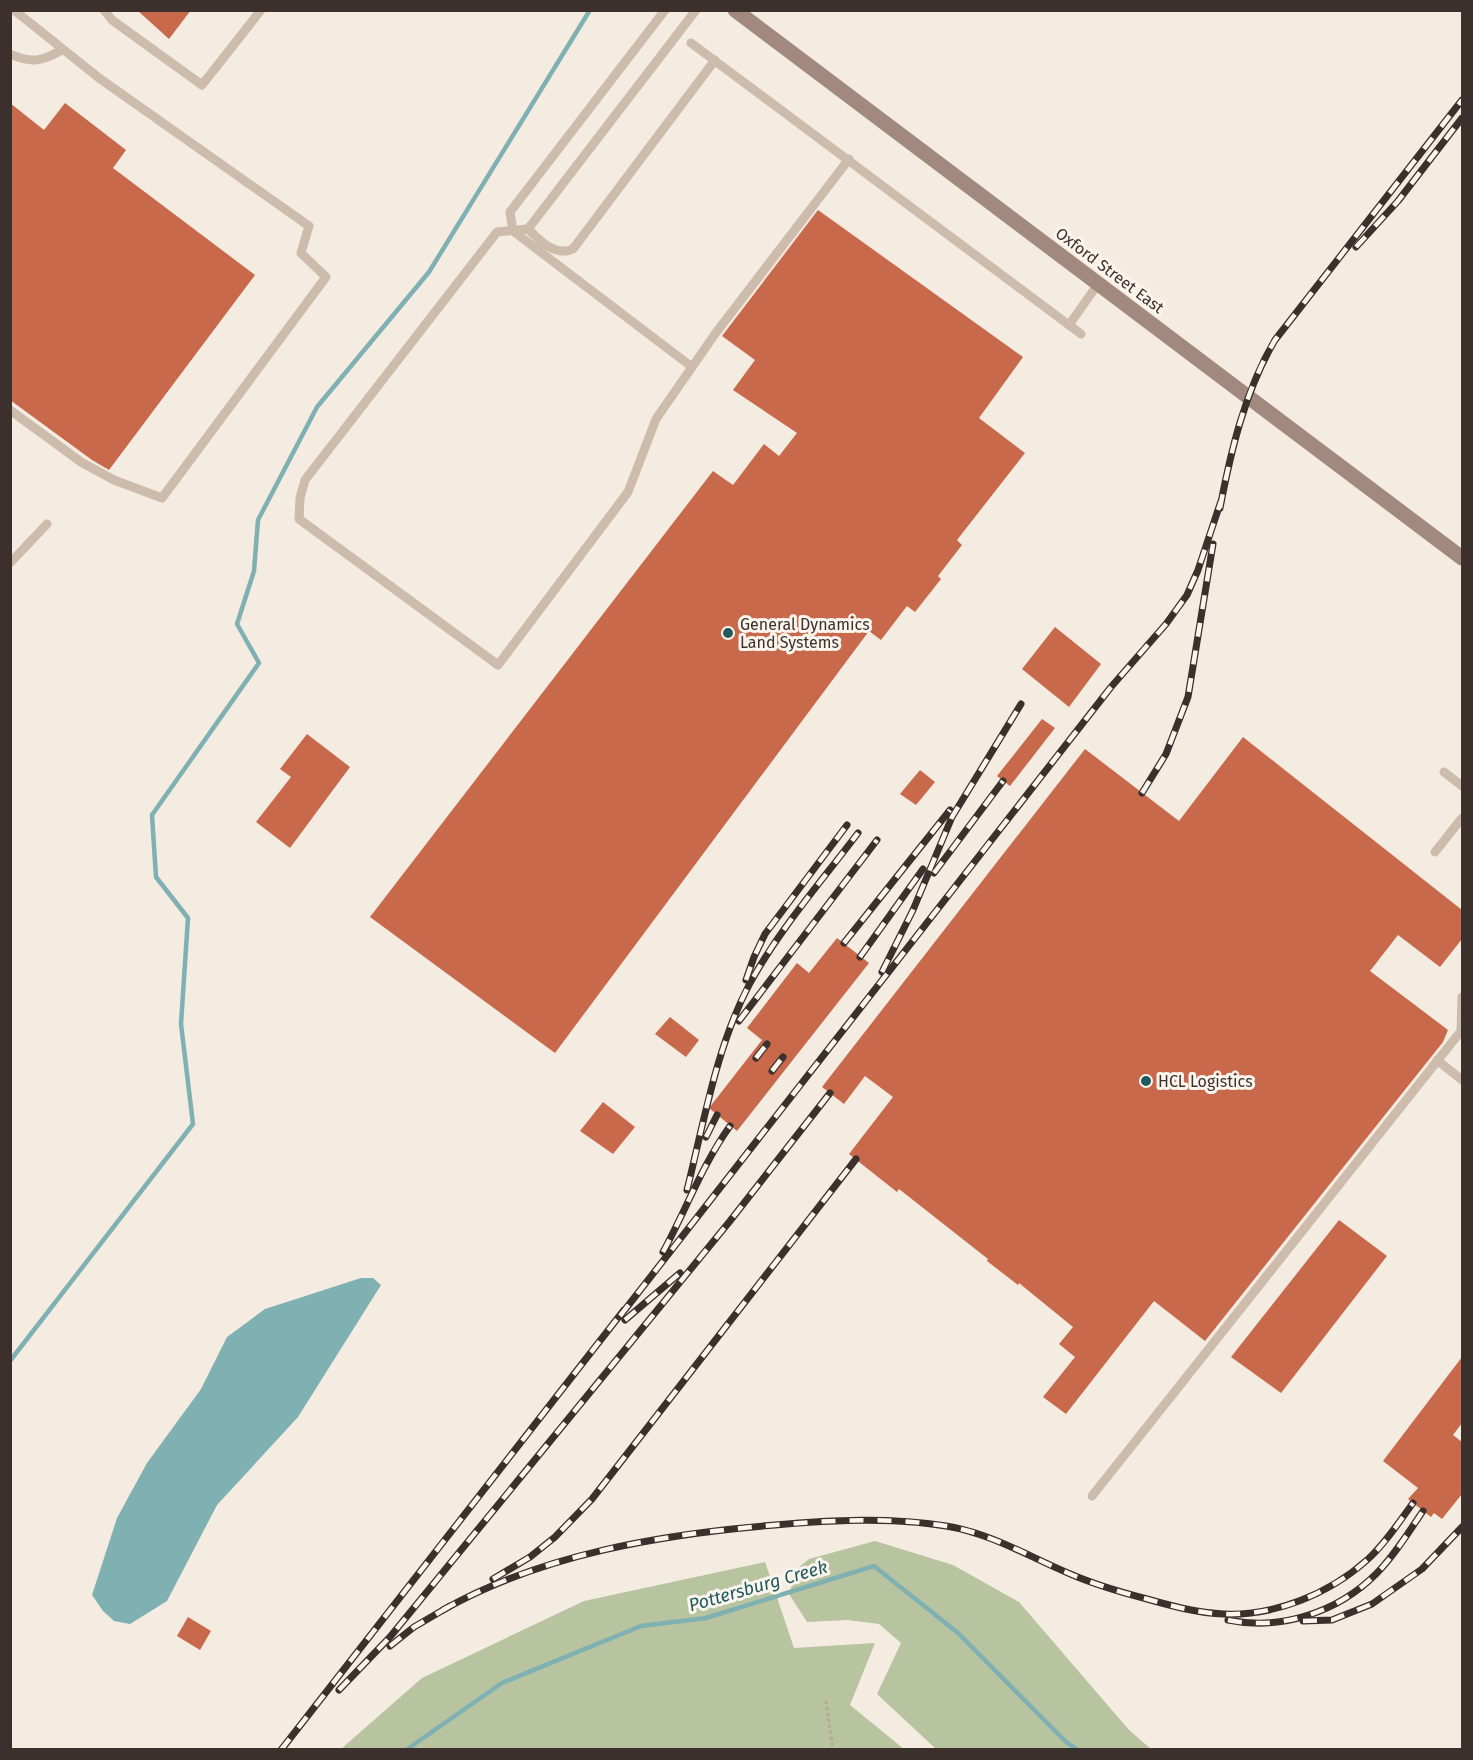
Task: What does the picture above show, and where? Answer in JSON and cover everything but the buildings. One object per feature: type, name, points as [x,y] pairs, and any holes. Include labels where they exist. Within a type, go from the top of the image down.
[{"type":"main road","name":"Oxford Street East","points":[[735,10],[1462,558]]},
{"type":"lane","points":[[10,410],[81,462],[114,480],[162,498],[326,277],[301,253],[309,226],[99,78],[14,10]]},
{"type":"lane","points":[[104,10],[112,20],[202,85],[261,10]]},
{"type":"lane","points":[[665,10],[510,212],[513,231],[692,367]]},
{"type":"lane","points":[[696,10],[528,229],[497,232],[305,480],[298,519],[498,665],[628,492],[656,419],[692,367],[849,159]]},
{"type":"lane","points":[[691,43],[1081,334]]},
{"type":"lane","points":[[10,54],[24,60],[45,60],[62,50]]},
{"type":"lane","points":[[528,229],[538,240],[554,250],[573,249],[715,60]]},
{"type":"lane","points":[[1069,325],[1098,284]]},
{"type":"lane","points":[[10,563],[47,524]]},
{"type":"lane","points":[[1444,772],[1462,786]]},
{"type":"lane","points":[[1435,852],[1462,818]]},
{"type":"lane","points":[[1092,1496],[1461,1030],[1462,997]]},
{"type":"lane","points":[[1437,1060],[1462,1080]]},
{"type":"path","points":[[826,1701],[833,1749]]},
{"type":"green space","points":[[875,1541],[953,1565],[1019,1602],[1129,1730],[1151,1749],[936,1749],[877,1694],[901,1643],[879,1624],[848,1620],[807,1622],[789,1594],[798,1568],[809,1559]]},
{"type":"green space","points":[[765,1562],[794,1648],[875,1643],[850,1705],[904,1749],[341,1749],[422,1678],[584,1601]]},
{"type":"water","points":[[361,1278],[373,1278],[381,1285],[298,1417],[217,1505],[167,1601],[130,1624],[114,1621],[103,1611],[92,1595],[117,1518],[147,1463],[201,1389],[227,1337],[265,1309]]},
{"type":"waterway","points":[[10,1361],[193,1124],[181,1024],[188,918],[156,877],[152,815],[259,663],[237,624],[254,571],[258,520],[317,407],[429,272],[590,10]]},
{"type":"waterway","name":"Pottersburg Creek","points":[[406,1750],[502,1683],[641,1626],[706,1618],[874,1566],[958,1633],[1066,1742],[1078,1750]]},
{"type":"railway","points":[[1220,508],[1240,421],[1264,359],[1275,340],[1462,100]]},
{"type":"railway","points":[[1356,247],[1398,201],[1462,118]]},
{"type":"railway","points":[[620,1316],[1111,687],[1166,624],[1187,595],[1198,570],[1221,501]]},
{"type":"railway","points":[[1142,793],[1166,754],[1188,697],[1213,544]]},
{"type":"railway","points":[[882,972],[913,910],[952,817],[1021,704]]},
{"type":"railway","points":[[934,873],[1003,781]]},
{"type":"railway","points":[[844,943],[950,810]]},
{"type":"railway","points":[[746,980],[765,934],[847,825]]},
{"type":"railway","points":[[687,1190],[719,1060],[749,985],[786,926],[858,833]]},
{"type":"railway","points":[[739,1021],[877,840]]},
{"type":"railway","points":[[860,957],[923,869]]},
{"type":"railway","points":[[756,1058],[767,1044]]},
{"type":"railway","points":[[772,1071],[783,1057]]},
{"type":"railway","points":[[339,1690],[390,1637],[730,1221],[830,1093]]},
{"type":"railway","points":[[706,1137],[717,1115]]},
{"type":"railway","points":[[663,1252],[703,1172],[730,1126]]},
{"type":"railway","points":[[493,1579],[530,1557],[555,1537],[592,1499],[856,1159]]},
{"type":"railway","points":[[625,1320],[680,1273]]},
{"type":"railway","points":[[281,1750],[624,1310]]},
{"type":"railway","points":[[443,1610],[521,1574],[604,1550],[690,1534],[860,1520],[903,1521],[962,1529],[993,1539],[1077,1577],[1117,1591],[1194,1611],[1243,1614],[1282,1607],[1319,1593],[1336,1583],[1374,1554],[1413,1503]]},
{"type":"railway","points":[[1228,1620],[1248,1623],[1288,1620],[1308,1615],[1344,1599],[1383,1567],[1423,1511]]},
{"type":"railway","points":[[1303,1621],[1332,1620],[1372,1604],[1422,1569],[1462,1527]]},
{"type":"railway","points":[[390,1646],[414,1627],[450,1606]]},
{"type":"place","name":"General Dynamics Land Systems","points":[[728,633]]},
{"type":"place","name":"HCL Logistics","points":[[1146,1081]]}]
